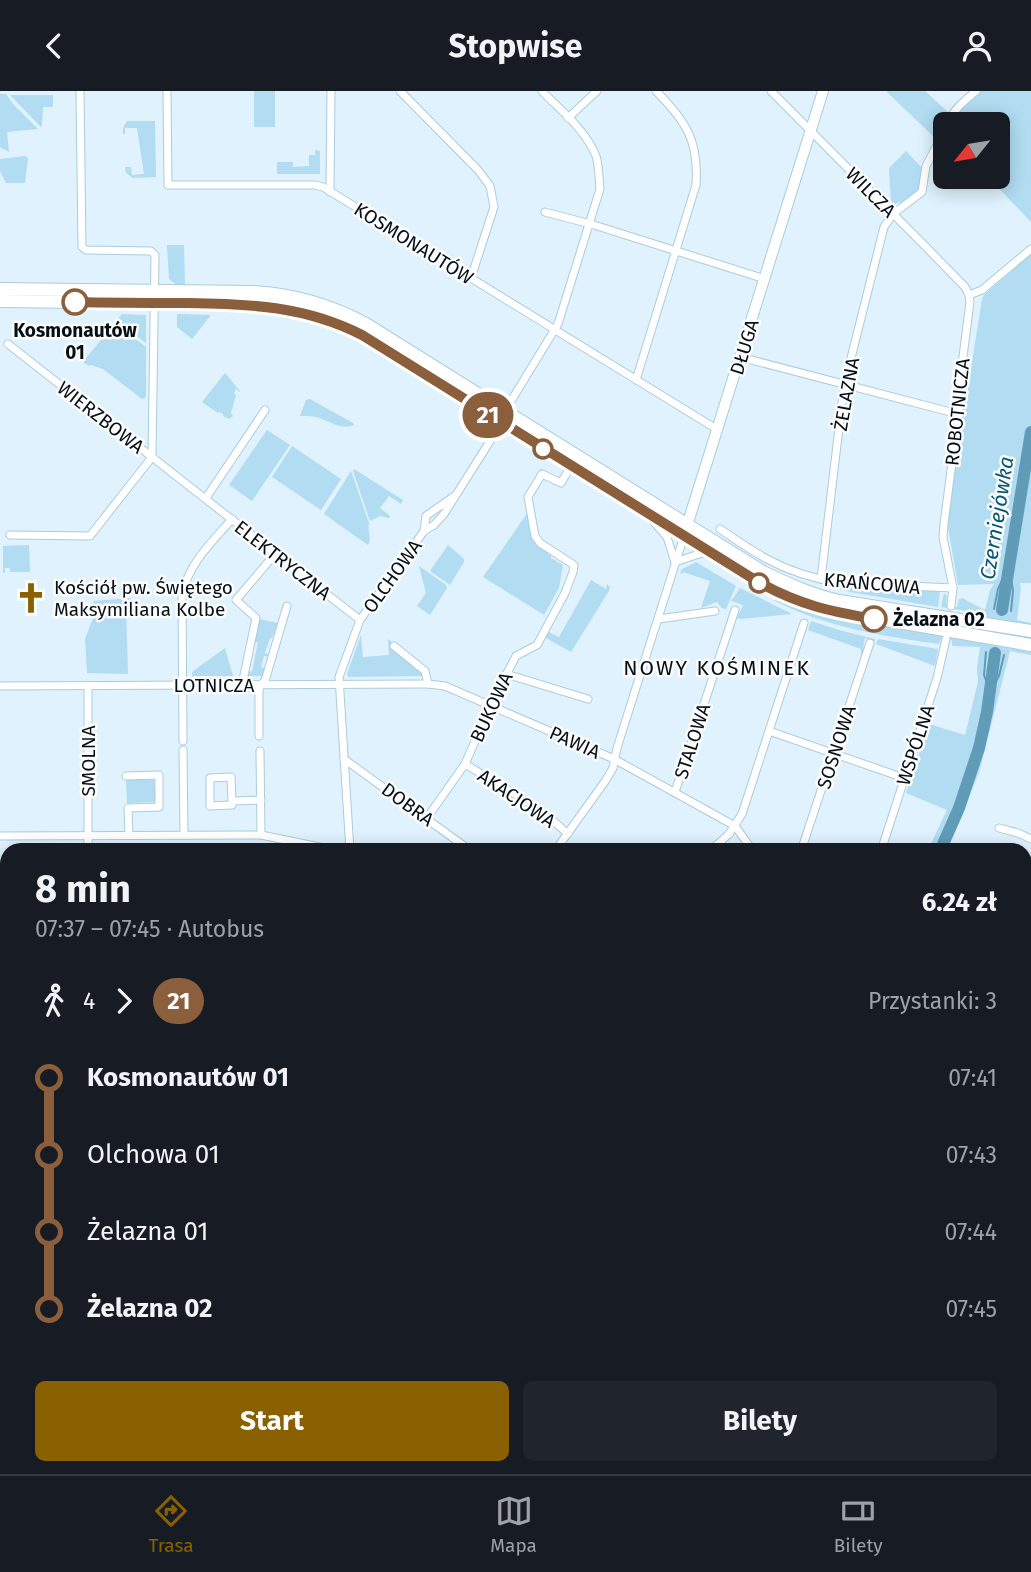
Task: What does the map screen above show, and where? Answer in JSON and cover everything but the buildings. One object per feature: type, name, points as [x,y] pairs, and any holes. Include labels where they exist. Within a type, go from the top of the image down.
[{"type":"main road","points":[[3,297],[155,297],[261,293],[305,299],[341,311],[366,324],[686,530],[790,586],[839,601],[983,631]]},
{"type":"main road","points":[[155,297],[299,311],[362,335],[646,512],[686,530],[708,551],[760,583],[803,604],[828,611],[1014,635],[1031,632]]},
{"type":"main road","points":[[1014,635],[1031,645]]},
{"type":"street","points":[[80,91],[82,247],[86,250],[151,251],[155,255],[152,457]]},
{"type":"street","name":"KOSMONAUTÓW","points":[[167,91],[168,185],[315,185],[718,430]]},
{"type":"street","points":[[330,192],[331,91]]},
{"type":"street","points":[[400,91],[478,170],[490,186],[494,207],[471,278]]},
{"type":"street","points":[[508,406],[555,330],[600,189],[596,155],[589,142],[542,91]]},
{"type":"street","points":[[568,118],[597,91]]},
{"type":"street","points":[[636,380],[696,185],[697,169],[693,143],[680,117],[656,91]]},
{"type":"street","name":"WILCZA","points":[[771,91],[970,295]]},
{"type":"street","name":"DŁUGA","points":[[561,843],[613,768],[823,91]]},
{"type":"street","points":[[954,112],[976,91]]},
{"type":"street","points":[[893,214],[922,192],[926,166],[933,153]]},
{"type":"street","points":[[545,212],[765,279]]},
{"type":"street","name":"ŻELAZNA","points":[[821,579],[844,386],[884,227],[893,214]]},
{"type":"street","points":[[970,295],[982,290],[1031,249]]},
{"type":"street","points":[[0,281],[3,297]]},
{"type":"street","name":"ROBOTNICZA","points":[[951,607],[953,588],[943,537],[970,295]]},
{"type":"street","name":"WIERZBOWA","points":[[8,344],[152,457],[90,536],[10,535]]},
{"type":"street","points":[[740,357],[958,414]]},
{"type":"street","points":[[206,498],[265,410]]},
{"type":"street","name":"OLCHOWA","points":[[360,620],[424,531],[434,526],[492,438]]},
{"type":"street","name":"ELEKTRYCZNA","points":[[152,457],[360,620]]},
{"type":"street","name":"BUKOWA","points":[[427,818],[465,764],[516,656],[537,645],[565,593],[574,565],[540,543],[535,536],[528,497],[542,474],[561,483],[571,466]]},
{"type":"street","name":"OLCHOWA","points":[[424,531],[426,516],[457,494]]},
{"type":"street","points":[[646,512],[667,537],[675,562],[708,551]]},
{"type":"street","points":[[183,741],[184,586],[194,564],[232,519]]},
{"type":"street","name":"KRAŃCOWA","points":[[720,529],[765,558],[821,579],[841,583],[953,588]]},
{"type":"street","points":[[242,685],[256,618],[236,600],[275,554]]},
{"type":"street","points":[[259,736],[260,685],[265,681],[287,606]]},
{"type":"street","name":"STALOWA","points":[[675,792],[736,610]]},
{"type":"street","points":[[659,619],[715,611]]},
{"type":"street","points":[[349,843],[339,685],[341,669],[360,620]]},
{"type":"street","points":[[719,843],[729,834],[742,814],[804,623]]},
{"type":"street","name":"WSPÓLNA","points":[[884,843],[937,678],[946,639]]},
{"type":"street","name":"SOSNOWA","points":[[804,843],[870,643]]},
{"type":"street","points":[[394,646],[425,671],[428,684]]},
{"type":"street","points":[[506,674],[588,699]]},
{"type":"street","name":"LOTNICZA","points":[[0,686],[428,684]]},
{"type":"street","name":"PAWIA","points":[[428,684],[445,686],[614,759],[735,826],[747,843]]},
{"type":"street","name":"SMOLNA","points":[[88,686],[88,843]]},
{"type":"street","points":[[769,731],[904,778]]},
{"type":"street","points":[[183,750],[184,835]]},
{"type":"street","points":[[260,751],[261,835]]},
{"type":"street","name":"DOBRA","points":[[344,759],[460,843]]},
{"type":"street","name":"AKACJOWA","points":[[465,764],[541,810],[568,834]]},
{"type":"street","points":[[126,776],[159,775],[159,807],[128,808],[129,835]]},
{"type":"street","points":[[231,777],[232,801],[232,805],[211,806],[210,778],[231,777]]},
{"type":"street","points":[[232,801],[261,800]]},
{"type":"street","points":[[999,828],[1031,839]]},
{"type":"street","points":[[0,835],[261,835],[300,843]]},
{"type":"shaded area","points":[[254,91],[275,91],[275,127],[254,127]]},
{"type":"shaded area","points":[[886,91],[925,91],[948,112],[933,112],[933,136]]},
{"type":"shaded area","points":[[980,91],[1031,91],[1031,222],[999,189],[1010,189],[1010,112],[958,112],[962,105]]},
{"type":"shaded area","points":[[0,94],[6,94],[38,129],[7,132],[9,152],[0,147]]},
{"type":"shaded area","points":[[10,95],[53,95],[53,107],[43,107],[41,127]]},
{"type":"shaded area","points":[[127,121],[155,121],[156,177],[133,178],[126,173],[125,167],[131,167],[132,175],[144,174],[137,128],[125,128],[123,134]]},
{"type":"shaded area","points":[[315,150],[320,151],[320,174],[277,174],[277,162],[293,162],[293,167],[309,166],[309,155],[315,155]]},
{"type":"shaded area","points":[[906,151],[923,169],[921,181],[912,197],[891,205],[889,168]]},
{"type":"shaded area","points":[[25,156],[28,158],[25,183],[6,183],[0,171],[0,159]]},
{"type":"shaded area","points":[[167,245],[184,245],[185,286],[178,286],[169,279]]},
{"type":"shaded area","points":[[1031,254],[1031,583],[1020,583],[1017,620],[1031,625],[1016,622],[1014,632],[1031,636],[1031,640],[1010,648],[1031,652],[1031,655],[1010,651],[979,773],[949,843],[931,843],[947,810],[906,793],[929,724],[965,735],[978,682],[980,647],[952,646],[952,641],[948,638],[941,639],[939,644],[854,629],[813,617],[773,600],[814,603],[795,594],[813,600],[911,605],[985,617],[985,614],[941,607],[944,593],[948,606],[957,607],[959,599],[962,598],[985,610],[994,584],[958,585],[947,521],[963,407],[984,295]]},
{"type":"shaded area","points":[[122,314],[146,315],[146,343],[116,321]]},
{"type":"shaded area","points":[[177,314],[211,315],[192,339],[177,327]]},
{"type":"shaded area","points":[[115,323],[146,347],[145,398],[142,399],[103,369],[83,362]]},
{"type":"shaded area","points":[[225,373],[240,391],[236,389],[234,393],[236,395],[231,413],[233,416],[229,419],[202,402]]},
{"type":"shaded area","points":[[310,399],[354,425],[341,426],[317,417],[300,416],[306,400]]},
{"type":"shaded area","points":[[267,430],[290,445],[252,501],[229,485]]},
{"type":"shaded area","points":[[292,446],[341,479],[321,510],[272,477]]},
{"type":"shaded area","points":[[354,469],[403,500],[401,504],[389,496],[380,508],[389,518],[380,516],[370,521]]},
{"type":"shaded area","points":[[351,471],[369,523],[368,545],[324,514]]},
{"type":"shaded area","points":[[528,512],[535,542],[551,552],[551,558],[563,565],[559,588],[544,615],[483,577]]},
{"type":"shaded area","points":[[29,545],[30,572],[10,572],[10,568],[5,568],[3,573],[3,546]]},
{"type":"shaded area","points":[[448,545],[464,559],[450,585],[430,571]]},
{"type":"shaded area","points":[[696,562],[736,586],[726,609],[717,602],[701,608],[710,581],[680,573],[682,569]]},
{"type":"shaded area","points":[[419,566],[447,588],[430,615],[417,606],[426,593]]},
{"type":"shaded area","points":[[591,580],[606,589],[607,584],[609,591],[571,652],[544,637],[547,631],[559,637]]},
{"type":"shaded area","points":[[829,586],[940,591],[938,607],[850,592]]},
{"type":"shaded area","points":[[740,588],[792,614],[737,618],[743,605],[731,601]]},
{"type":"shaded area","points":[[131,598],[126,605],[128,674],[87,673],[85,639],[93,618],[93,601]]},
{"type":"shaded area","points":[[259,619],[278,623],[265,653],[270,655],[264,656],[261,667],[266,669],[264,676],[246,676],[252,671],[258,642],[253,643]]},
{"type":"shaded area","points":[[811,621],[875,641],[865,638],[863,655],[861,649],[808,630]]},
{"type":"shaded area","points":[[361,635],[363,657],[389,655],[388,639],[391,641],[392,650],[422,673],[422,676],[348,677]]},
{"type":"shaded area","points":[[878,639],[938,649],[935,666],[876,644]]},
{"type":"shaded area","points":[[225,648],[233,676],[192,676],[192,672]]},
{"type":"shaded area","points":[[126,780],[154,780],[156,800],[127,803]]},
{"type":"waterway","name":"Czerniejówka","points":[[1002,610],[1031,432]]},
{"type":"waterway","points":[[1009,564],[1013,591],[1011,611]]},
{"type":"waterway","points":[[994,609],[998,589],[1009,565]]},
{"type":"waterway","points":[[986,652],[984,675],[990,691]]},
{"type":"waterway","name":"Czerniejówka","points":[[944,843],[959,808],[979,748],[995,653]]},
{"type":"waterway","points":[[991,690],[999,676],[1004,655]]},
{"type":"bus line","name":"21","points":[[75,302],[246,304],[299,311],[335,323],[362,335],[760,583],[803,604],[874,619]]},
{"type":"place","name":"Kosmonautów 01","points":[[75,302]]},
{"type":"place","name":"Kościół pw. Świętego Maksymiliana Kolbe","points":[[31,598]]},
{"type":"place","name":"Żelazna 02","points":[[874,619]]},
{"type":"district","name":"NOWY KOŚMINEK","points":[[717,668]]}]
